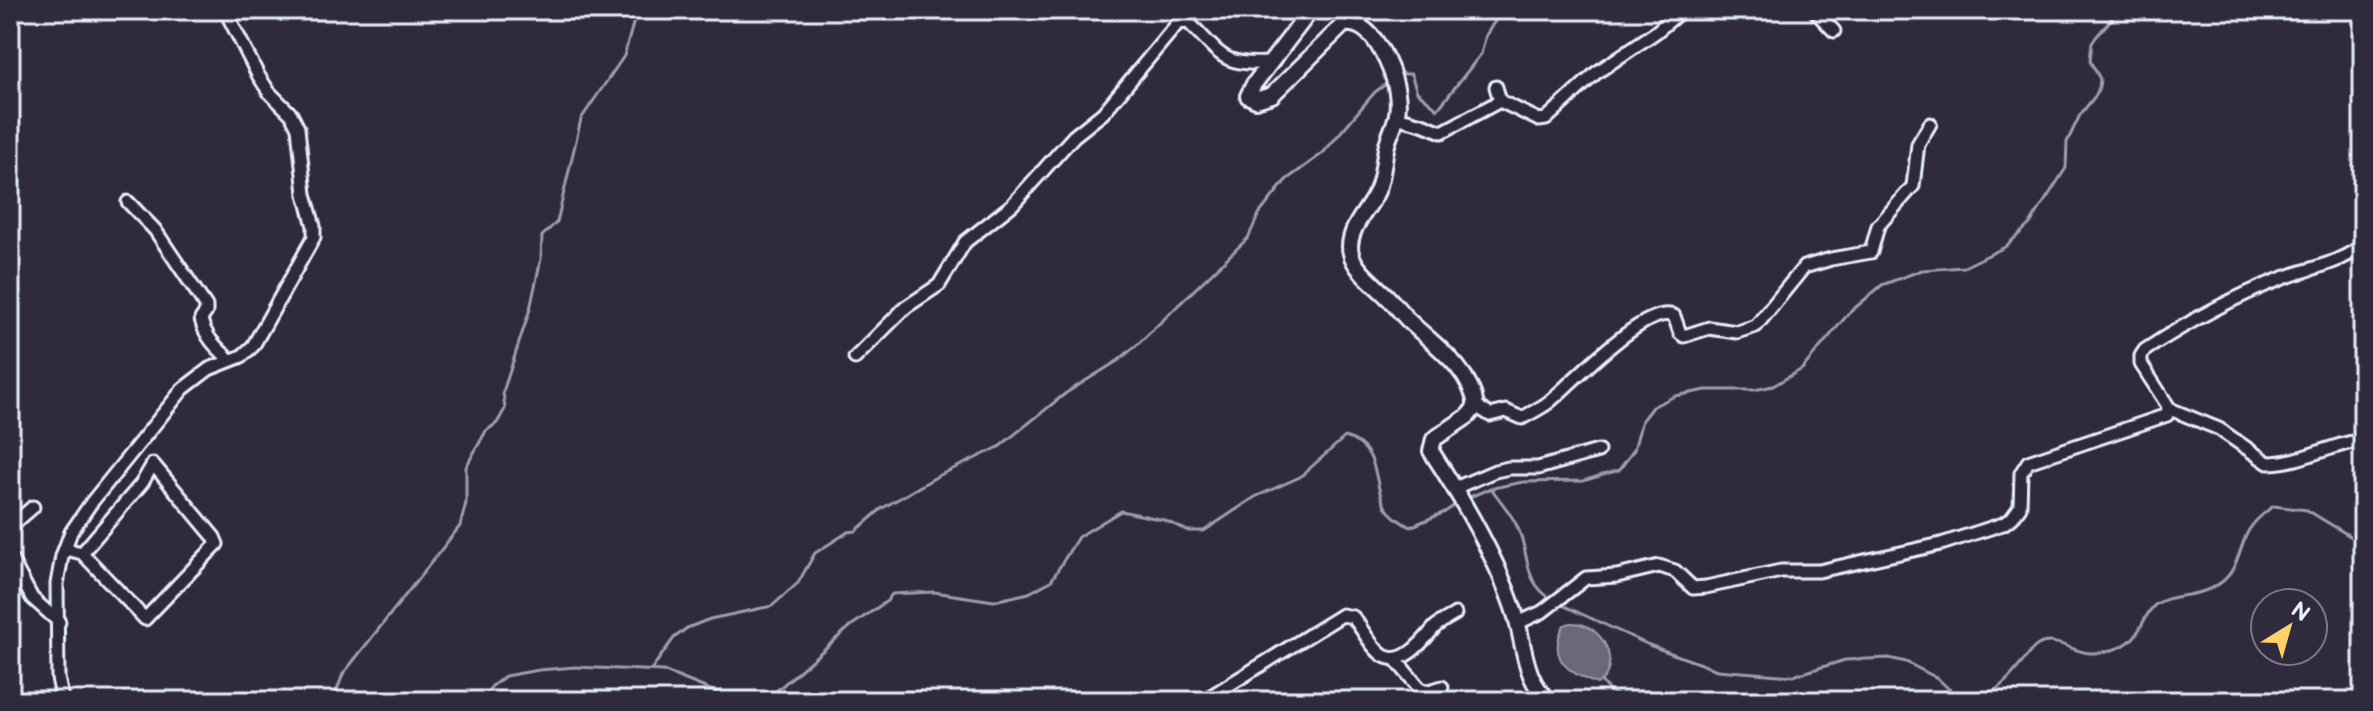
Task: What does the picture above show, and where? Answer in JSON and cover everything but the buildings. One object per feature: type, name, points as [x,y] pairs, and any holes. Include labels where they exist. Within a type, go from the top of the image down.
[{"type":"street","points":[[63,701],[58,678],[57,584],[71,532],[173,400],[202,374],[229,359],[242,356],[253,346],[312,241],[314,226],[305,194],[298,128],[291,114],[269,92],[258,75],[225,10]]},
{"type":"street","points":[[1311,10],[1248,93],[1253,100],[1272,95],[1340,26],[1353,23],[1374,38],[1387,60],[1396,90],[1396,117],[1387,141],[1378,190],[1356,226],[1351,239],[1351,253],[1361,270],[1459,370],[1471,387],[1476,406],[1490,415],[1506,411],[1522,418],[1551,400],[1624,333],[1644,322],[1666,314],[1674,316],[1684,336],[1709,328],[1737,332],[1756,326],[1804,267],[1871,252],[1878,226],[1913,186],[1918,144],[1930,124]]},
{"type":"street","points":[[1496,87],[1500,101],[1539,120],[1546,119],[1596,73],[1682,10]]},
{"type":"street","points":[[1814,10],[1834,31]]},
{"type":"street","points":[[855,358],[906,307],[939,285],[965,242],[1012,205],[1068,142],[1103,113],[1178,23],[1188,22],[1216,50],[1237,64],[1269,63]]},
{"type":"street","points":[[1396,117],[1442,132],[1500,101]]},
{"type":"street","points":[[128,202],[155,230],[206,306],[202,326],[212,344],[229,359]]},
{"type":"street","points":[[2363,245],[2327,265],[2285,277],[2214,309],[2145,350],[2141,364],[2170,409],[2219,429],[2268,463],[2363,440]]},
{"type":"street","points":[[1476,406],[1468,416],[1441,432],[1431,443],[1431,451],[1455,488],[1499,574],[1518,623],[1530,671],[1542,694],[1551,701]]},
{"type":"street","points":[[1518,623],[1542,612],[1586,578],[1617,576],[1659,566],[1675,571],[1693,588],[1706,587],[1781,571],[1819,571],[1941,544],[1998,526],[2009,521],[2018,511],[2021,473],[2028,462],[2164,417],[2170,409]]},
{"type":"street","points":[[1455,488],[1495,471],[1538,468],[1598,451]]},
{"type":"street","points":[[65,549],[82,553],[145,619],[217,544],[153,464],[142,483],[82,553]]},
{"type":"street","points":[[10,527],[33,507]]},
{"type":"street","points":[[10,557],[32,598],[59,622]]},
{"type":"street","points":[[1203,701],[1344,614],[1353,617],[1382,655],[1395,659],[1421,690],[1442,687]]},
{"type":"street","points":[[1395,659],[1404,656],[1455,614]]},
{"type":"water","points":[[1571,623],[1593,630],[1606,648],[1609,668],[1597,684],[1578,675],[1559,656],[1559,637],[1564,625]]},
{"type":"waterway","points":[[333,701],[343,674],[460,526],[466,503],[466,467],[486,431],[497,423],[505,409],[503,392],[530,309],[541,259],[542,236],[557,222],[581,119],[624,56],[637,10]]},
{"type":"waterway","points":[[1399,74],[1411,74],[1417,92],[1438,109],[1481,54],[1486,35],[1502,10]]},
{"type":"waterway","points":[[1493,488],[1523,482],[1583,481],[1619,470],[1634,450],[1642,420],[1652,407],[1675,396],[1706,390],[1754,390],[1773,386],[1802,369],[1849,313],[1882,285],[1922,270],[1964,267],[2005,247],[2030,224],[2066,168],[2067,142],[2099,87],[2100,79],[2090,61],[2092,42],[2119,10]]},
{"type":"waterway","points":[[651,670],[674,638],[687,628],[710,619],[772,606],[798,583],[815,553],[848,532],[856,531],[881,509],[936,477],[999,447],[1066,393],[1119,360],[1248,238],[1259,214],[1286,180],[1323,153],[1375,92],[1390,81]]},
{"type":"waterway","points":[[482,701],[491,687],[505,676],[575,667],[663,671],[718,693],[774,693],[892,594],[934,592],[994,601],[1029,593],[1051,581],[1078,537],[1121,511],[1164,520],[1188,531],[1204,531],[1255,497],[1300,477],[1345,437],[1365,449],[1374,467],[1385,506],[1410,527],[1458,503]]},
{"type":"waterway","points":[[1465,499],[1491,488],[1517,526],[1531,576],[1543,593],[1553,600]]},
{"type":"waterway","points":[[1968,701],[1998,688],[2033,649],[2044,642],[2091,653],[2124,645],[2136,635],[2155,605],[2169,598],[2205,591],[2223,581],[2234,566],[2250,528],[2273,506],[2307,510],[2363,544]]},
{"type":"waterway","points":[[1560,604],[1649,645],[1717,670],[1793,676],[1845,660],[1889,658],[1906,662],[1937,678],[1962,701]]},
{"type":"waterway","points":[[1601,681],[1609,691],[1630,701]]}]
